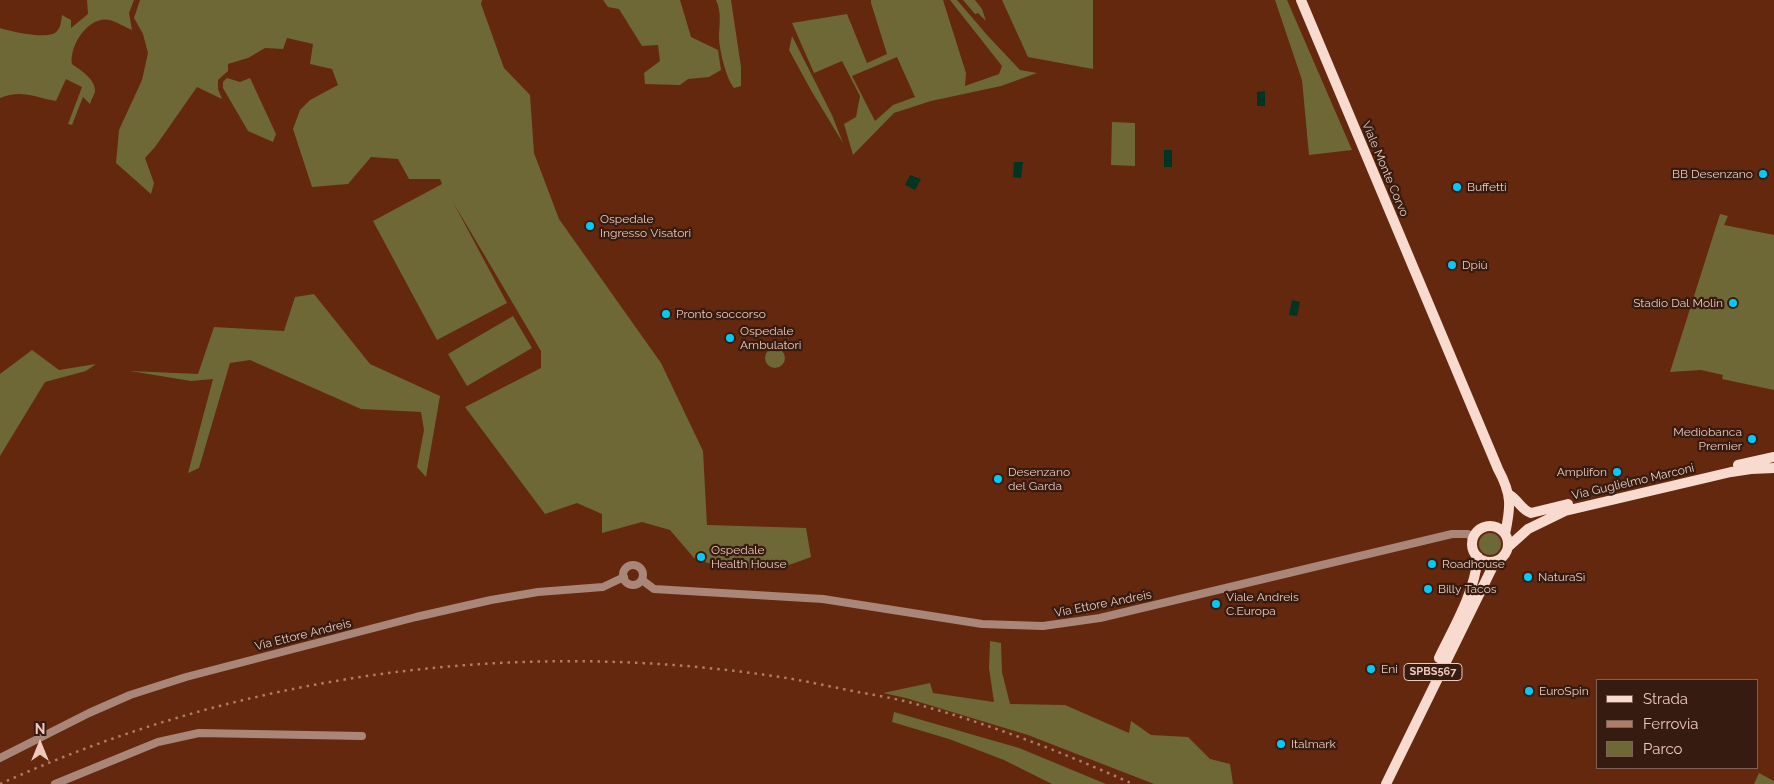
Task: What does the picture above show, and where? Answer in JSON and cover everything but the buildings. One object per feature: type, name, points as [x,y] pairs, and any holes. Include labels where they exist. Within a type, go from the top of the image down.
[{"type":"main road","name":"Viale Monte Corvo","points":[[1301,0],[1498,469]]},
{"type":"main road","name":"Via Guglielmo Marconi","points":[[1508,494],[1531,513],[1774,457]]},
{"type":"main road","name":"Via Guglielmo Marconi","points":[[1499,560],[1508,547],[1528,529],[1565,511],[1731,472],[1774,468]]},
{"type":"main road","points":[[1498,469],[1505,481],[1511,506],[1505,534],[1508,547]]},
{"type":"main road","points":[[1498,469],[1504,509],[1500,521],[1480,530],[1473,539],[1473,551],[1486,562],[1499,560]]},
{"type":"main road","name":"Via Guglielmo Marconi","points":[[1505,534],[1556,507]]},
{"type":"main road","points":[[1491,526],[1505,534]]},
{"type":"main road","name":"SPBS567","points":[[1380,784],[1471,592],[1478,557]]},
{"type":"main road","name":"SPBS567","points":[[1386,784],[1493,566],[1499,560]]},
{"type":"street","name":"Via Ettore Andreis","points":[[642,580],[654,590],[823,599],[982,624],[1043,626],[1119,614],[1452,534],[1468,534],[1473,539]]},
{"type":"street","points":[[634,565],[641,568],[643,572],[642,580],[639,583],[632,584],[625,580],[624,576],[625,570],[634,565]]},
{"type":"street","name":"Via Ettore Andreis","points":[[0,758],[98,709],[130,695],[186,676],[416,617],[491,600],[538,592],[603,587],[624,576]]},
{"type":"street","points":[[55,784],[158,742],[198,733],[362,736]]},
{"type":"green space","points":[[87,0],[134,0],[129,13],[132,30],[110,20],[102,20],[88,27],[77,40],[72,56],[72,64],[90,79],[95,87],[95,92],[90,104],[83,97],[72,125],[68,124],[82,87],[66,79],[56,101],[21,94],[7,95],[0,98],[0,28],[28,34],[50,35],[58,29],[62,15],[71,20],[71,28],[88,14]]},
{"type":"green space","points":[[140,0],[482,0],[481,4],[504,68],[530,95],[534,153],[559,219],[661,363],[703,451],[707,525],[806,528],[811,557],[778,569],[725,569],[694,558],[670,530],[642,522],[602,533],[602,514],[577,503],[545,514],[465,407],[541,368],[541,351],[453,202],[507,303],[437,340],[373,221],[442,184],[440,179],[409,179],[398,159],[371,157],[348,184],[312,187],[293,129],[300,110],[310,100],[338,85],[332,69],[310,64],[313,44],[287,38],[283,49],[265,48],[248,58],[228,64],[228,71],[218,80],[218,89],[222,99],[197,87],[155,147],[145,158],[154,183],[151,194],[116,163],[119,130],[142,80],[148,53],[143,34],[134,18]]},
{"type":"green space","points":[[603,0],[680,0],[691,37],[718,50],[721,70],[709,77],[688,79],[680,85],[645,84],[644,73],[660,61],[658,45],[642,46],[619,9],[608,7]]},
{"type":"green space","points":[[716,0],[731,0],[741,67],[741,86],[734,88],[726,72],[721,51],[719,39],[720,14]]},
{"type":"green space","points":[[871,0],[943,0],[966,73],[965,86],[999,74],[1002,66],[950,0],[957,0],[1020,70],[1037,73],[1001,86],[931,101],[894,113],[853,155],[844,124],[856,117],[860,96],[842,61],[814,73],[792,23],[847,14],[867,63],[887,54]],"holes":[[[897,57],[915,97],[893,105],[875,121],[852,76]]]},
{"type":"green space","points":[[963,0],[975,0],[982,9],[986,21],[978,13],[975,14]]},
{"type":"green space","points":[[1002,0],[1093,0],[1093,69],[1028,57]]},
{"type":"green space","points":[[1275,0],[1287,0],[1352,150],[1309,155],[1302,80]]},
{"type":"green space","points":[[792,36],[832,115],[843,143],[789,50]]},
{"type":"green space","points":[[227,78],[240,82],[250,78],[276,134],[273,142],[248,131],[223,88],[223,82]]},
{"type":"green space","points":[[1112,122],[1135,123],[1135,166],[1111,165]]},
{"type":"green space","name":"Stadio Dal Molin","points":[[1720,214],[1728,216],[1724,225],[1774,235],[1774,390],[1722,379],[1723,375],[1701,370],[1670,372]]},
{"type":"green space","points":[[314,294],[370,364],[440,396],[426,477],[417,467],[424,430],[421,412],[361,409],[250,360],[230,363],[199,468],[188,473],[213,379],[191,381],[130,371],[198,374],[214,327],[284,331],[295,297]]},
{"type":"green space","points":[[513,316],[532,348],[467,386],[448,354]]},
{"type":"green space","points":[[775,348],[782,351],[785,358],[782,365],[775,368],[768,365],[765,358],[768,351]]},
{"type":"green space","points":[[32,350],[59,370],[96,364],[86,371],[45,382],[0,456],[0,374]]},
{"type":"green space","points":[[1490,533],[1498,536],[1501,544],[1498,552],[1490,555],[1482,552],[1479,544],[1482,536]]},
{"type":"green space","points":[[990,641],[1001,643],[1002,672],[1010,704],[1065,705],[1129,733],[1131,721],[1151,735],[1188,737],[1210,759],[1230,764],[1233,784],[1154,784],[1028,735],[906,698],[883,693],[930,683],[933,693],[994,702],[989,668]]},
{"type":"green space","points":[[894,712],[1019,748],[1106,784],[1052,784],[1004,760],[949,739],[892,722]]},
{"type":"green space","points":[[1759,773],[1774,781],[1774,784],[1754,784]]},
{"type":"shaded area","points":[[1265,91],[1265,106],[1257,106],[1257,92]]},
{"type":"shaded area","points":[[1164,150],[1172,150],[1172,167],[1164,167]]},
{"type":"shaded area","points":[[1014,162],[1023,162],[1021,178],[1013,177]]},
{"type":"shaded area","points":[[910,175],[921,179],[915,190],[905,185]]},
{"type":"shaded area","points":[[1292,300],[1300,302],[1297,316],[1289,315]]},
{"type":"railway","points":[[0,784],[92,746],[187,715],[284,691],[382,674],[481,664],[581,661],[681,666],[780,677],[895,699],[997,729],[1133,784]]},
{"type":"place","name":"BB Desenzano","points":[[1763,174]]},
{"type":"place","name":"Buffetti","points":[[1457,187]]},
{"type":"place","name":"Ospedale Ingresso Visatori","points":[[590,226]]},
{"type":"place","name":"Dpiù","points":[[1452,265]]},
{"type":"place","name":"Stadio Dal Molin","points":[[1733,303]]},
{"type":"place","name":"Pronto soccorso","points":[[666,314]]},
{"type":"place","name":"Ospedale Ambulatori","points":[[730,338]]},
{"type":"place","name":"Mediobanca Premier","points":[[1752,439]]},
{"type":"place","name":"Amplifon","points":[[1617,472]]},
{"type":"place","name":"Desenzano del Garda","points":[[998,479]]},
{"type":"place","name":"Ospedale Health House","points":[[701,557]]},
{"type":"place","name":"Roadhouse","points":[[1432,564]]},
{"type":"place","name":"NaturaSì","points":[[1528,577]]},
{"type":"place","name":"Billy Tacos","points":[[1428,589]]},
{"type":"place","name":"Viale Andreis C.Europa","points":[[1216,604]]},
{"type":"place","name":"Eni","points":[[1371,669]]},
{"type":"place","name":"EuroSpin","points":[[1529,691]]},
{"type":"place","name":"Italmark","points":[[1281,744]]}]
